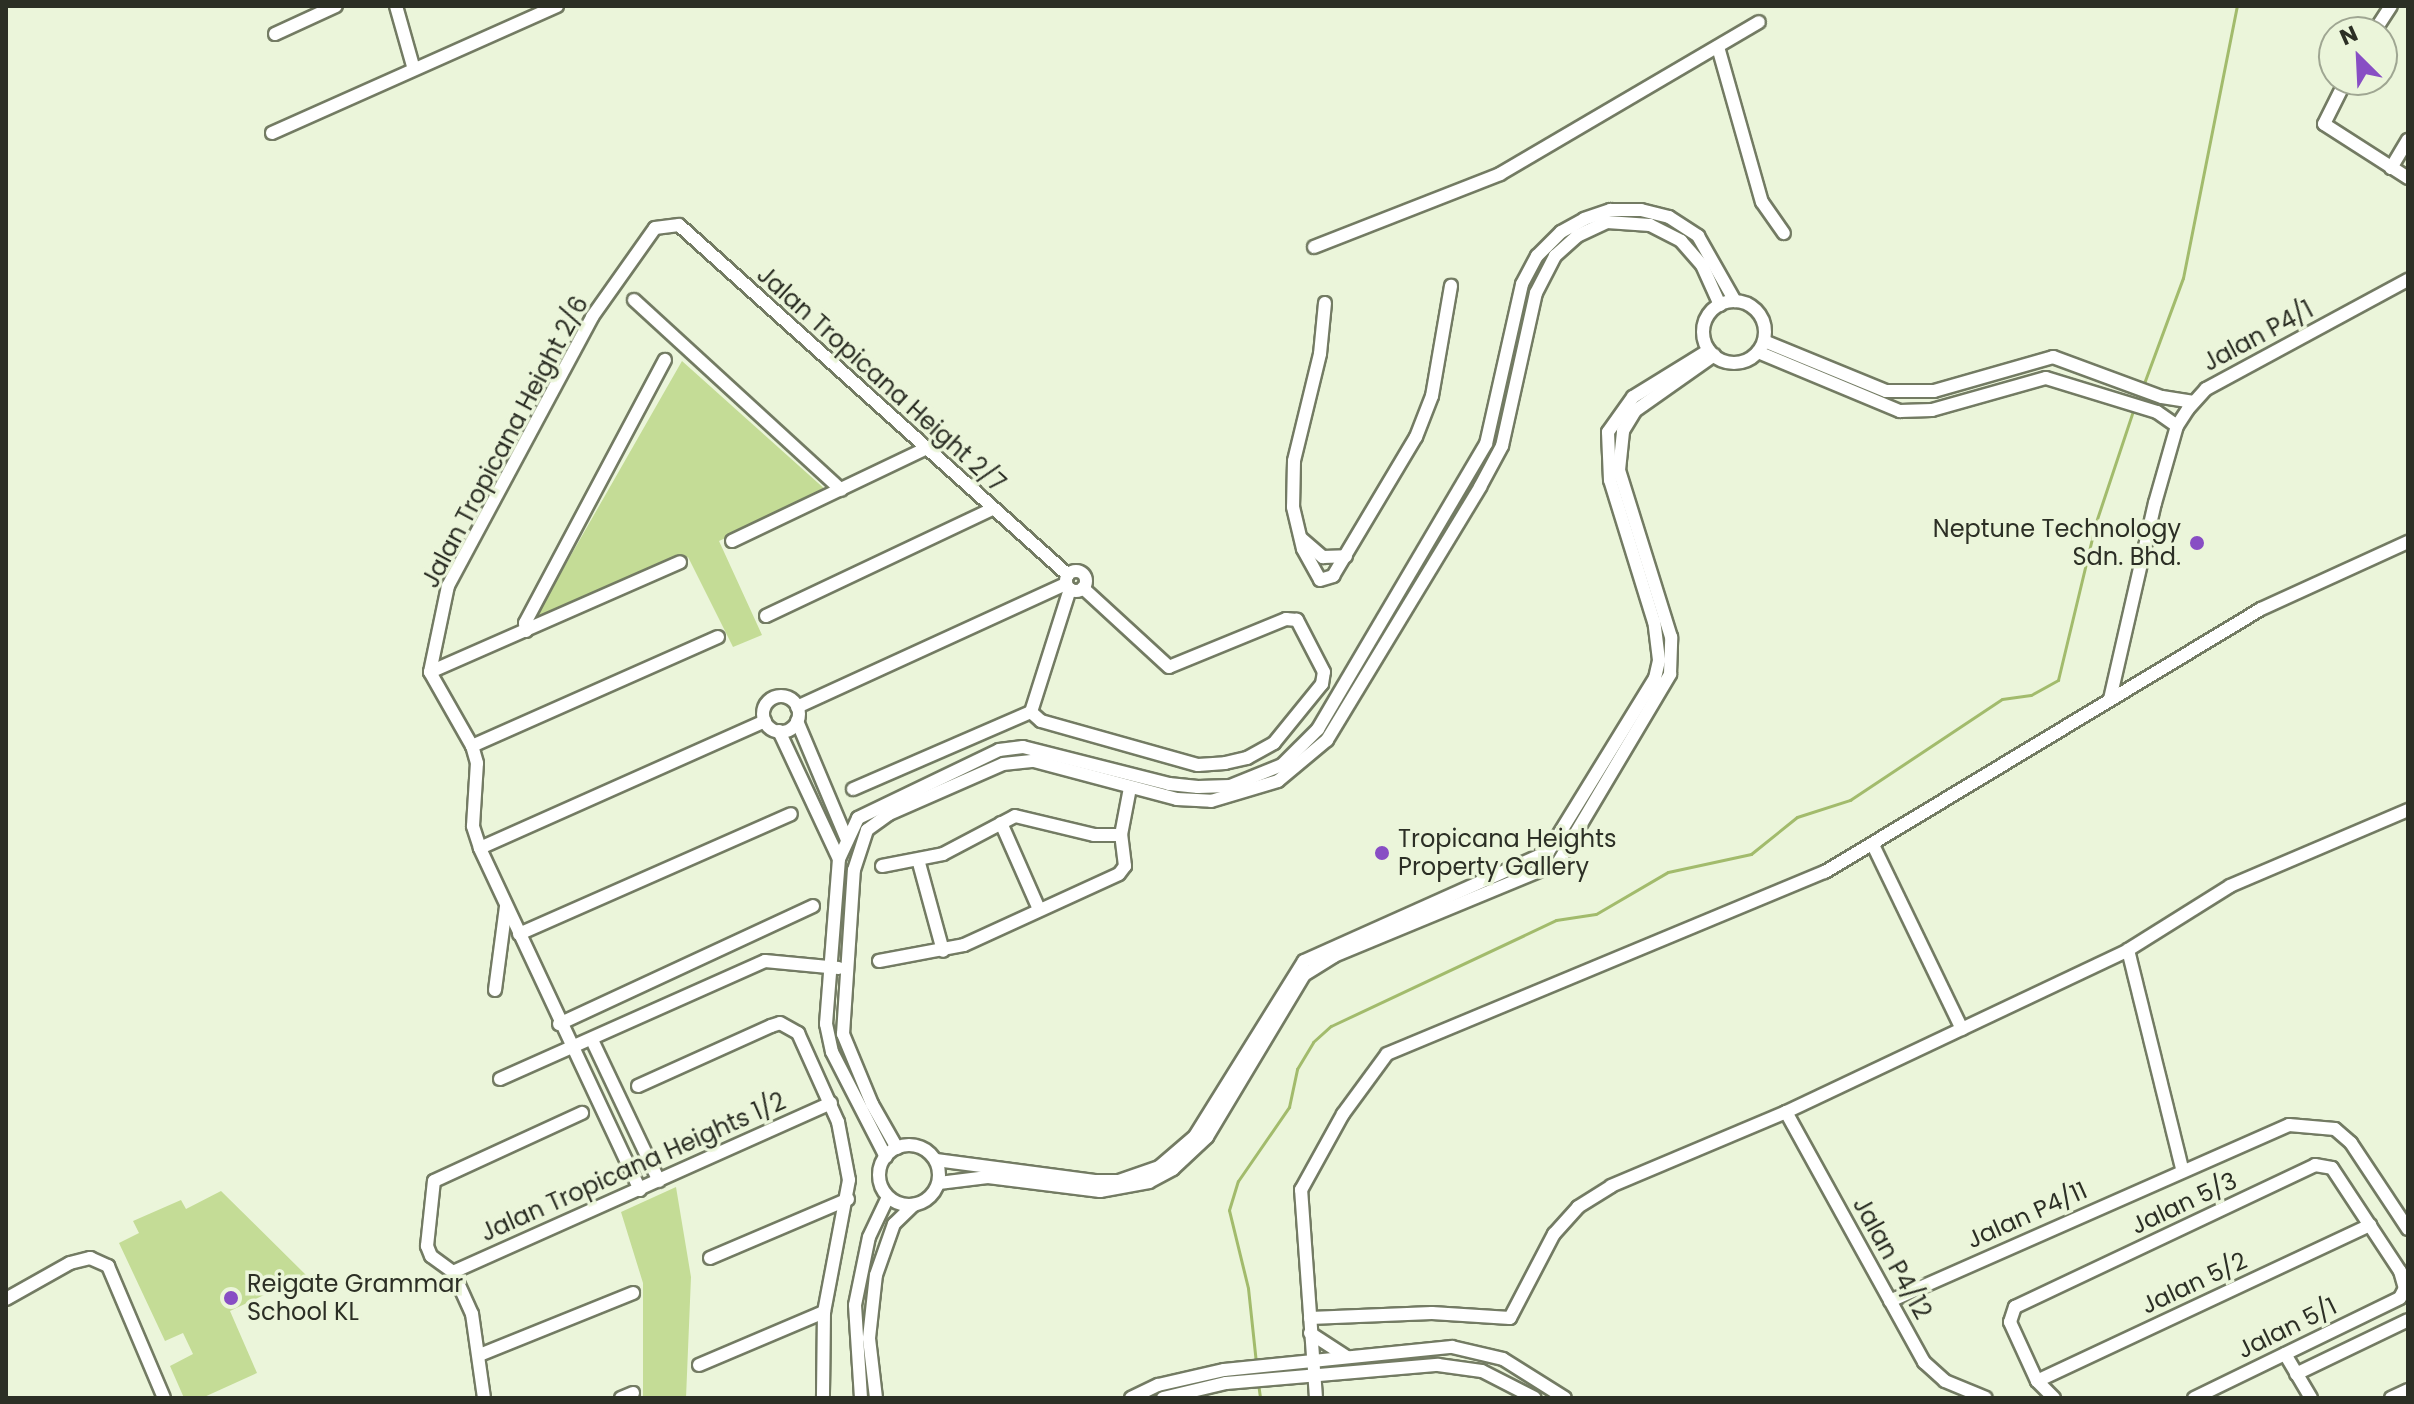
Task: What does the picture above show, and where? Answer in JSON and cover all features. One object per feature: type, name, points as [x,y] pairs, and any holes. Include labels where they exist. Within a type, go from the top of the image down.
[{"type":"street","points":[[275,34],[336,6]]},
{"type":"street","points":[[396,6],[413,66]]},
{"type":"street","points":[[272,133],[413,66],[557,6]]},
{"type":"street","points":[[1314,247],[1500,174],[1759,22]]},
{"type":"street","points":[[1718,47],[1762,202],[1784,233]]},
{"type":"street","points":[[2338,96],[2324,124],[2408,178]]},
{"type":"street","points":[[2391,168],[2408,140]]},
{"type":"street","points":[[834,809],[846,816],[868,809],[999,750],[1023,747],[1169,784],[1198,787],[1230,786],[1282,765],[1318,729],[1486,444],[1522,284],[1537,256],[1561,232],[1584,219],[1610,210],[1641,210],[1669,217],[1698,236],[1735,301],[1760,314],[1761,346]]},
{"type":"street","points":[[897,1148],[872,1104],[843,1034],[854,870],[860,840],[877,821],[1003,764],[1034,761],[1177,799],[1232,797],[1278,781],[1327,740],[1502,446],[1539,283],[1555,256],[1577,236],[1607,222],[1650,225],[1681,241],[1702,265],[1720,305]]},
{"type":"street","name":"Jalan Tropicana Height 2/7","points":[[663,224],[679,225],[1072,584],[1169,667],[1286,619],[1297,620],[1324,672],[1322,684],[1274,743],[1225,763],[1198,765],[1036,717]]},
{"type":"street","name":"Jalan Tropicana Height 2/6","points":[[430,672],[448,586],[592,317],[655,228],[663,224]]},
{"type":"street","name":"Jalan P4/1","points":[[2110,699],[2177,426],[2194,402],[2206,389],[2408,280]]},
{"type":"street","points":[[1325,303],[1320,354],[1294,461],[1293,507],[1310,569],[1320,580],[1333,576],[1416,437],[1432,396],[1451,286]]},
{"type":"street","points":[[634,300],[841,490]]},
{"type":"street","points":[[1735,301],[1720,305],[1703,330],[1712,352],[1735,362],[1761,346]]},
{"type":"street","points":[[1761,346],[1886,391],[1907,393],[2053,357],[2162,397],[2194,402]]},
{"type":"street","points":[[1761,346],[1900,411],[1932,410],[2046,378],[2157,412],[2177,426]]},
{"type":"street","points":[[914,1205],[888,1197],[879,1177],[886,1157],[897,1148],[911,1145],[936,1160],[1095,1181],[1119,1181],[1159,1167],[1195,1136],[1304,961],[1548,852],[1655,678],[1659,660],[1654,622],[1610,480],[1608,432],[1633,397],[1712,352]]},
{"type":"street","points":[[876,1398],[869,1338],[876,1275],[894,1224],[914,1205],[925,1201],[939,1183],[988,1177],[1100,1191],[1149,1182],[1173,1169],[1207,1137],[1304,975],[1334,956],[1558,863],[1670,674],[1671,637],[1619,470],[1623,431],[1635,411],[1712,352]]},
{"type":"street","points":[[526,631],[525,623],[665,360]]},
{"type":"street","points":[[732,541],[925,449]]},
{"type":"street","points":[[766,616],[992,509]]},
{"type":"street","points":[[1302,539],[1323,557],[1346,556]]},
{"type":"street","points":[[1316,1398],[1312,1376],[1301,1190],[1343,1114],[1387,1054],[1874,847],[2110,699],[2261,609],[2408,542]]},
{"type":"street","points":[[640,1190],[576,1047],[559,1024],[480,848],[473,826],[477,763],[472,746],[430,672],[680,562]]},
{"type":"street","points":[[797,707],[1072,584]]},
{"type":"street","points":[[853,789],[1036,717],[1072,584]]},
{"type":"street","points":[[1045,596],[1063,611]]},
{"type":"street","points":[[472,746],[718,637]]},
{"type":"street","points":[[839,859],[779,731],[765,721],[763,710],[773,698],[789,698],[797,707],[797,721],[846,838],[854,870]]},
{"type":"street","points":[[480,848],[765,721]]},
{"type":"street","points":[[779,731],[797,721]]},
{"type":"street","points":[[879,961],[943,951],[1119,874],[1125,866],[1121,835],[1130,788]]},
{"type":"street","points":[[868,809],[846,838],[839,859],[826,1024],[832,1052],[886,1157]]},
{"type":"street","points":[[1310,1318],[1432,1313],[1510,1318],[1533,1268],[1578,1207],[1611,1186],[1786,1112],[1962,1029],[2128,950],[2230,886],[2408,810]]},
{"type":"street","points":[[519,934],[791,814]]},
{"type":"street","points":[[882,866],[919,863],[1001,823],[1025,815],[1094,835],[1121,835]]},
{"type":"street","points":[[1001,823],[1039,909]]},
{"type":"street","points":[[1874,847],[1962,1029]]},
{"type":"street","points":[[919,863],[943,951]]},
{"type":"street","points":[[559,1024],[813,906]]},
{"type":"street","points":[[495,990],[506,907]]},
{"type":"street","points":[[2128,950],[2182,1169]]},
{"type":"street","points":[[500,1079],[765,961],[846,968]]},
{"type":"street","points":[[638,1086],[780,1023],[798,1033],[831,1103],[845,1142],[848,1199],[824,1312],[823,1398]]},
{"type":"street","points":[[592,1040],[659,1181]]},
{"type":"street","points":[[600,1101],[617,1094]]},
{"type":"street","name":"Jalan Tropicana Heights 1/2","points":[[453,1272],[831,1103]]},
{"type":"street","name":"Jalan P4/12","points":[[1786,1112],[1924,1362],[1945,1381],[1986,1398]]},
{"type":"street","points":[[484,1398],[482,1354],[472,1314],[453,1272],[427,1246],[434,1181],[582,1113]]},
{"type":"street","name":"Jalan P4/11","points":[[1890,1301],[2182,1169],[2289,1125],[2335,1129],[2351,1143],[2408,1229]]},
{"type":"street","points":[[936,1160],[939,1183]]},
{"type":"street","name":"Jalan 5/3","points":[[2054,1398],[2037,1381],[2010,1322],[2015,1307],[2315,1165],[2332,1168],[2400,1271],[2405,1288],[2400,1298]]},
{"type":"street","points":[[861,1398],[855,1305],[869,1237],[888,1197]]},
{"type":"street","points":[[710,1258],[848,1199]]},
{"type":"street","name":"Jalan 5/2","points":[[2037,1381],[2370,1225]]},
{"type":"street","points":[[6,1299],[70,1263],[90,1258],[108,1266],[164,1398]]},
{"type":"street","points":[[482,1354],[633,1293]]},
{"type":"street","name":"Jalan 5/1","points":[[2194,1398],[2400,1298]]},
{"type":"street","points":[[699,1365],[824,1312]]},
{"type":"street","points":[[2296,1374],[2408,1320]]},
{"type":"street","points":[[1310,1336],[1349,1358]]},
{"type":"street","points":[[1288,1364],[1301,1356],[1310,1336]]},
{"type":"street","points":[[1131,1398],[1158,1385],[1288,1364],[1452,1347],[1478,1349],[1565,1398]]},
{"type":"street","points":[[2285,1354],[2311,1398]]},
{"type":"street","points":[[1163,1398],[1225,1376],[1287,1378],[1461,1366],[1507,1380],[1535,1398]]},
{"type":"street","points":[[2391,1398],[2407,1393]]},
{"type":"green space","points":[[682,361],[827,491],[719,541],[762,635],[733,647],[688,557],[539,623],[535,618]]},
{"type":"green space","points":[[676,1187],[691,1277],[686,1398],[643,1398],[643,1283],[621,1212]]},
{"type":"green space","points":[[221,1191],[306,1275],[230,1311],[257,1373],[202,1398],[184,1398],[170,1366],[193,1354],[183,1333],[165,1341],[119,1243],[139,1233],[133,1221],[181,1200],[186,1209]]},
{"type":"waterway","points":[[2143,386],[2183,278],[2237,6]]},
{"type":"waterway","points":[[1256,1363],[1248,1288],[1229,1210],[1238,1181],[1289,1107],[1297,1069],[1313,1042],[1331,1026],[1556,920],[1596,914],[1668,872],[1751,854],[1797,817],[1850,800],[2002,699],[2031,695],[2058,680],[2096,522],[2134,408]]},
{"type":"waterway","points":[[1258,1383],[1260,1398]]},
{"type":"place","name":"Neptune Technology Sdn. Bhd.","points":[[2197,543]]},
{"type":"place","name":"Tropicana Heights Property Gallery","points":[[1382,853]]},
{"type":"place","name":"Reigate Grammar School KL","points":[[231,1298]]}]
